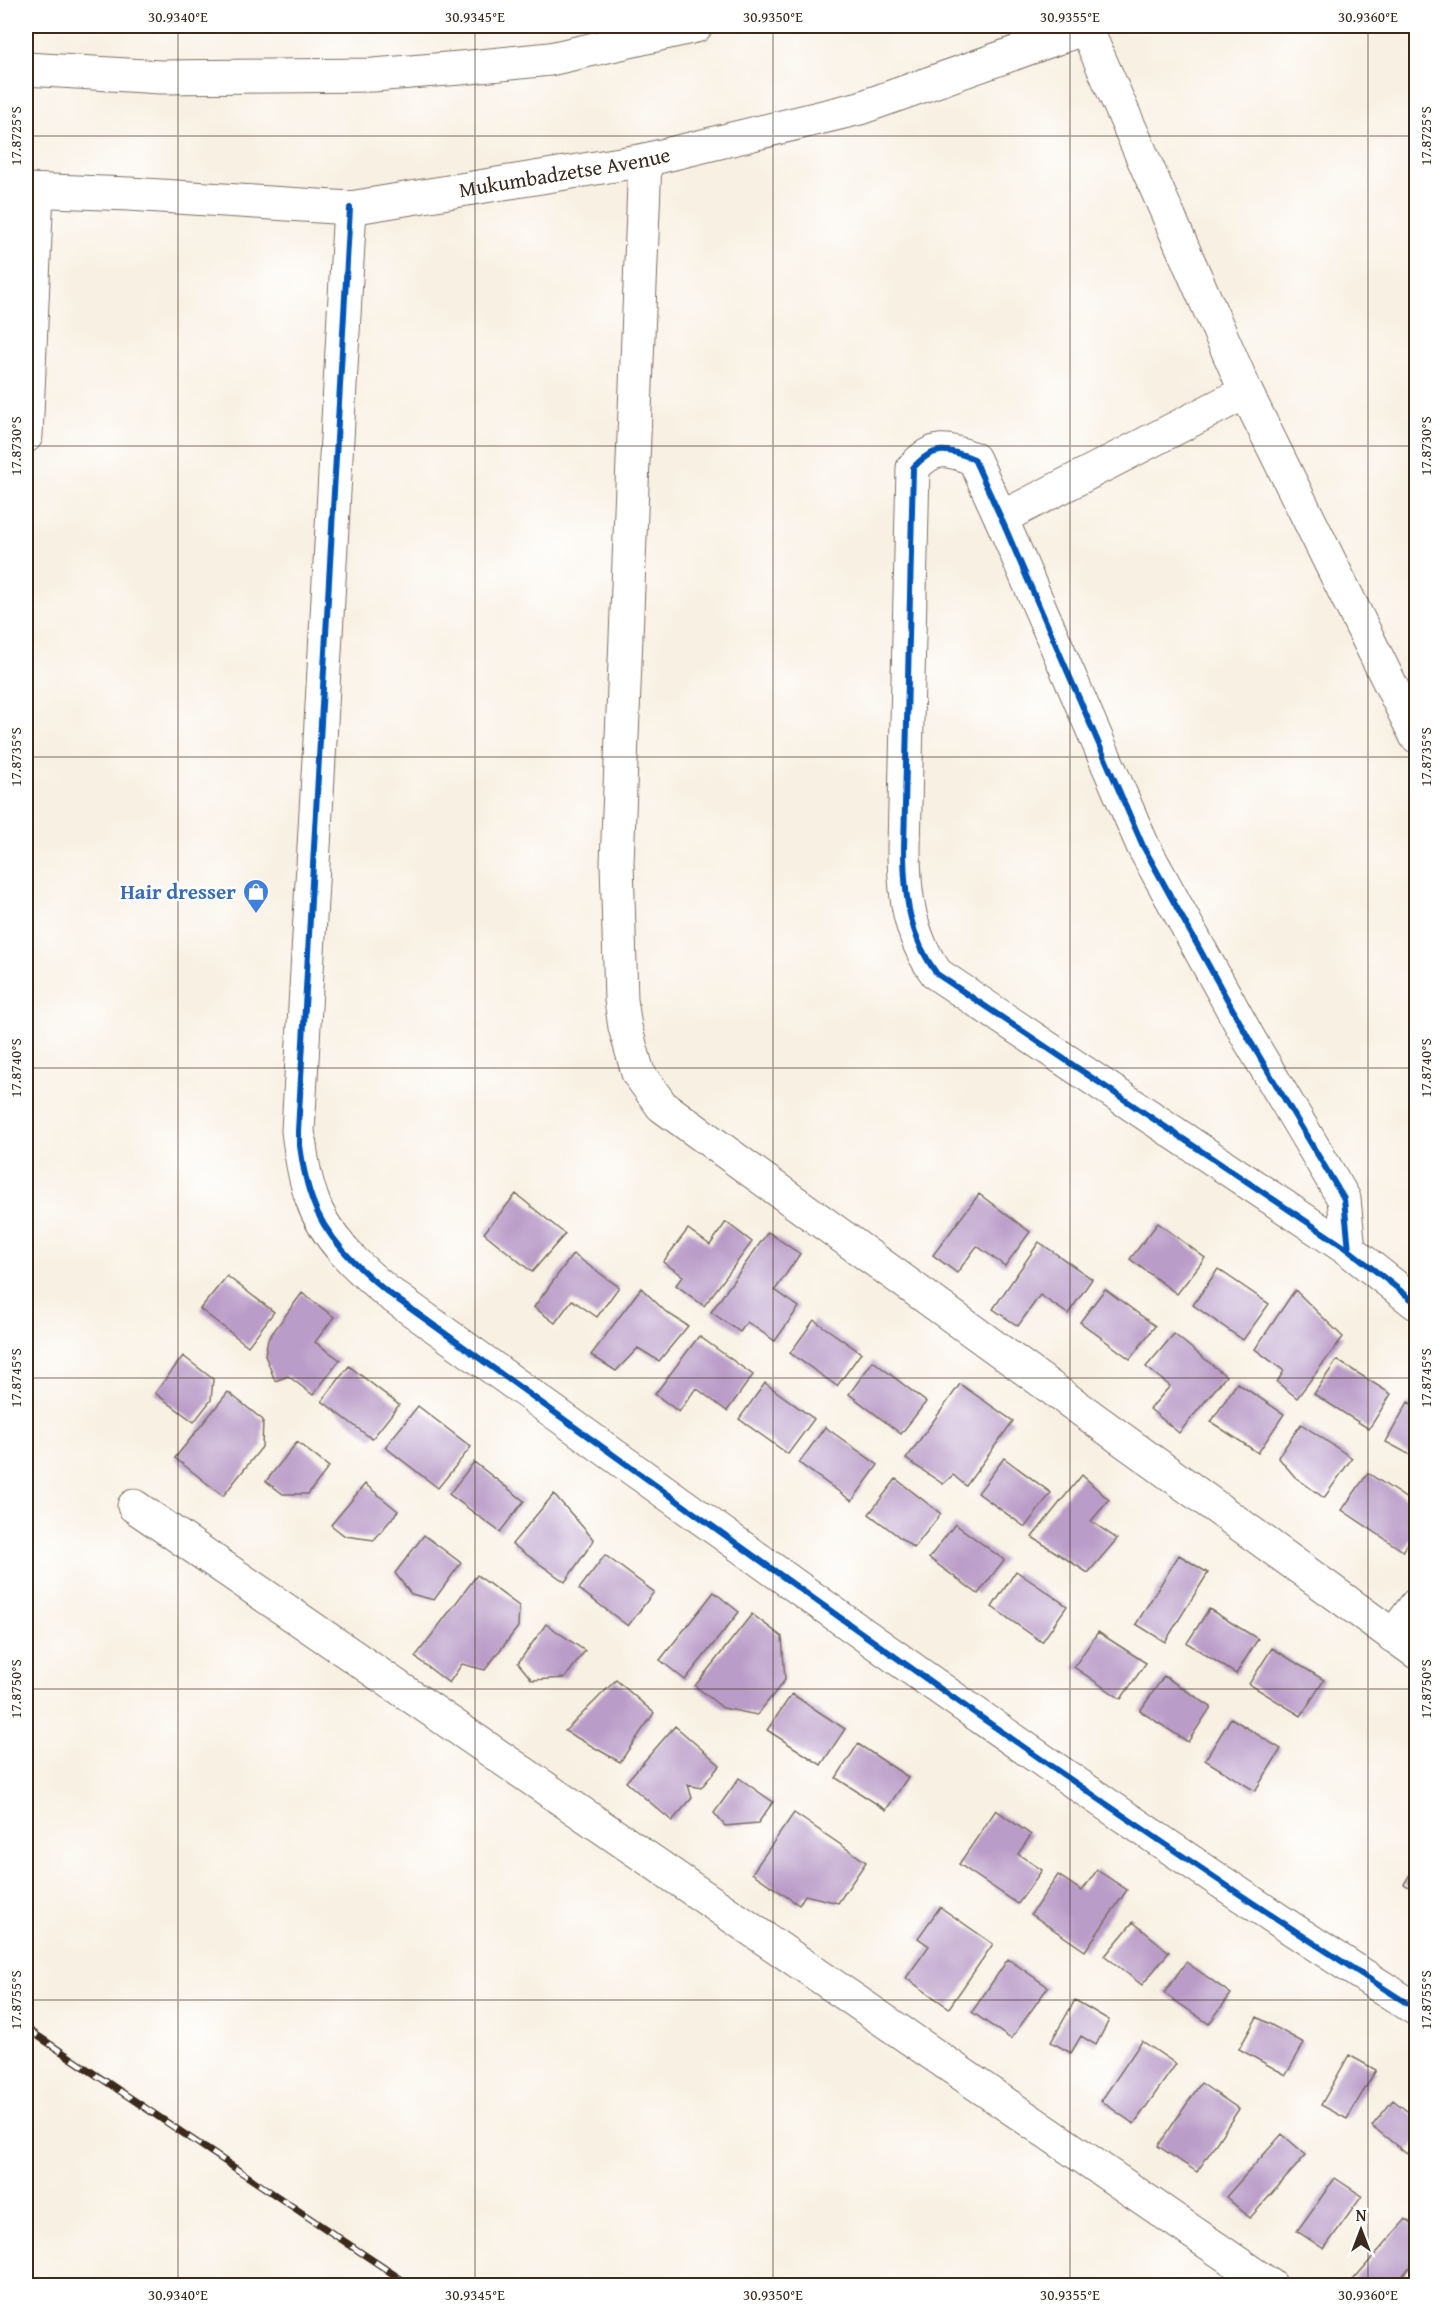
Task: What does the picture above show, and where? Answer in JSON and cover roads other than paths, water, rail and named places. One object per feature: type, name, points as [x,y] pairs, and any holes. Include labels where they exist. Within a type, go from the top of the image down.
[{"type":"street","points":[[26,69],[161,76],[373,75],[550,58],[696,26]]},
{"type":"street","points":[[1087,26],[1246,392],[1416,736]]},
{"type":"street","name":"Mukumbadzetse Avenue","points":[[31,191],[129,194],[350,208],[645,160],[860,108],[1087,26]]},
{"type":"street","points":[[645,160],[617,862],[621,1000],[625,1027],[638,1072],[662,1106],[1405,1644],[1416,1605]]},
{"type":"street","points":[[26,436],[31,191]]},
{"type":"street","points":[[350,208],[298,1131],[303,1168],[312,1201],[327,1228],[366,1274],[464,1347],[1020,1745],[1321,1949],[1416,2009]]},
{"type":"street","points":[[1001,518],[1246,392]]},
{"type":"street","points":[[1349,1250],[1344,1199],[1249,1039],[1143,846],[974,459],[957,452],[944,450],[933,452],[921,459],[913,468],[904,874],[906,904],[926,959],[937,974],[1349,1250],[1416,1303]]},
{"type":"street","points":[[134,1506],[1271,2286]]},
{"type":"railway","points":[[26,2028],[411,2286]]},
{"type":"place","name":"Hair dresser","points":[[256,915]]}]
